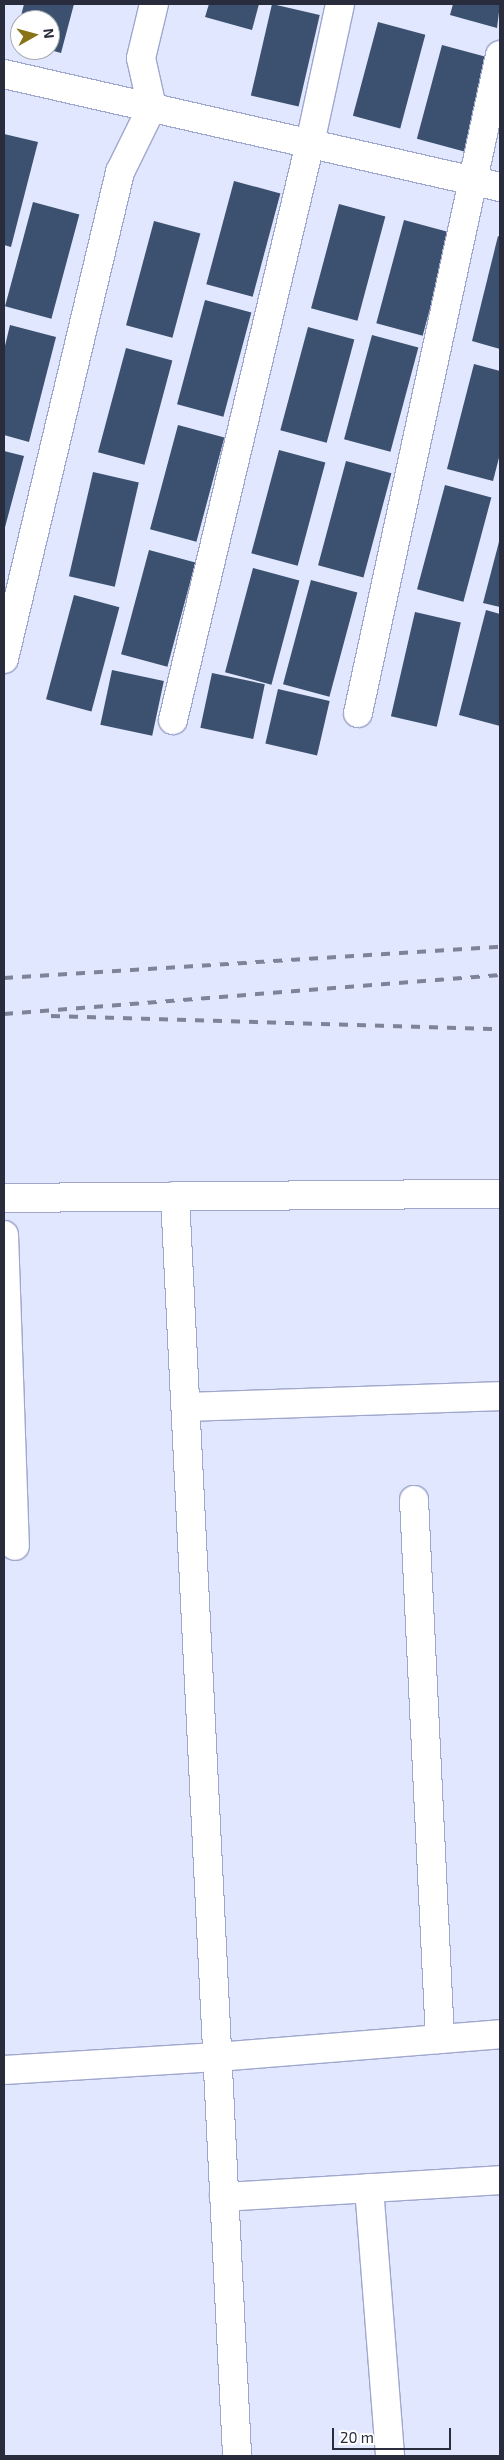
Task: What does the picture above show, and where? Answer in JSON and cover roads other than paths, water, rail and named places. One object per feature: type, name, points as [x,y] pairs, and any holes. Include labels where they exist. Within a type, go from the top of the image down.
[{"type":"street","points":[[4,659],[120,172],[152,107],[141,58],[154,4]]},
{"type":"street","points":[[173,720],[310,143],[340,4]]},
{"type":"street","points":[[358,713],[500,55]]},
{"type":"street","points":[[4,74],[500,188]]},
{"type":"street","points":[[4,1198],[500,1194]]},
{"type":"street","points":[[175,1196],[237,2456]]},
{"type":"street","points":[[4,1235],[15,1546]]},
{"type":"street","points":[[186,1407],[500,1396]]},
{"type":"street","points":[[414,1500],[440,2039]]},
{"type":"street","points":[[4,2070],[217,2057],[500,2034]]},
{"type":"street","points":[[224,2197],[500,2180]]},
{"type":"street","points":[[369,2188],[390,2456]]},
{"type":"railway","points":[[4,978],[500,947]]},
{"type":"railway","points":[[4,1014],[500,975]]},
{"type":"railway","points":[[51,1016],[500,1029]]}]
